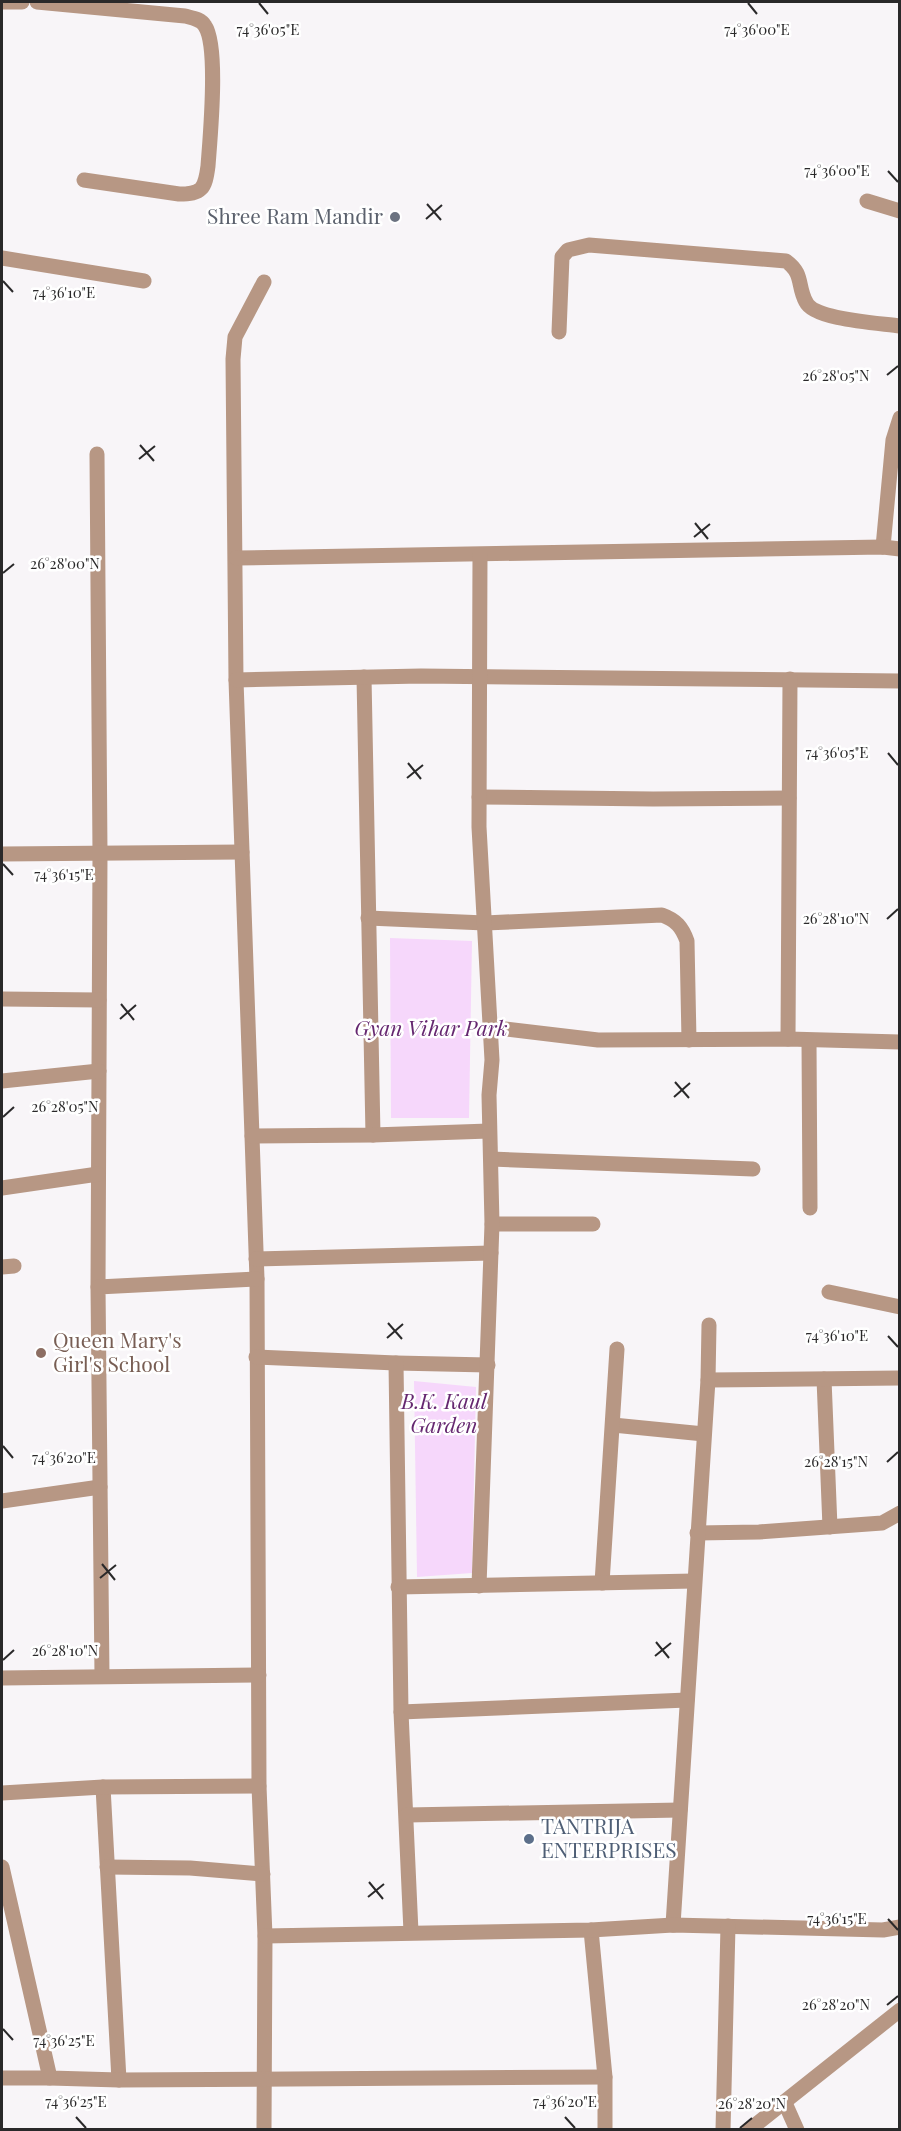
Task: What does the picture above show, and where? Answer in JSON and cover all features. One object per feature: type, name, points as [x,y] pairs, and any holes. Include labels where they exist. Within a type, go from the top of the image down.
[{"type":"street","points":[[2,2],[22,2]]},
{"type":"street","points":[[37,2],[185,16],[197,19],[205,25],[210,37],[213,72],[209,154],[207,179],[202,190],[194,194],[179,194],[84,180]]},
{"type":"street","points":[[867,201],[900,211]]},
{"type":"street","points":[[559,332],[562,257],[568,250],[589,246],[786,261],[795,268],[807,305],[817,312],[900,326]]},
{"type":"street","points":[[2,258],[144,281]]},
{"type":"street","points":[[264,282],[238,331],[233,359],[236,680],[257,1280],[259,1786],[265,1936],[264,2130]]},
{"type":"street","points":[[883,547],[893,440],[900,418]]},
{"type":"street","points":[[97,454],[100,854],[98,1287],[102,1676]]},
{"type":"street","points":[[236,558],[883,547],[900,549]]},
{"type":"street","points":[[479,1586],[492,1224],[489,1095],[492,1060],[479,797],[480,555]]},
{"type":"street","points":[[364,677],[373,1135]]},
{"type":"street","points":[[236,680],[479,677],[900,681]]},
{"type":"street","points":[[788,1039],[790,679]]},
{"type":"street","points":[[479,797],[789,798]]},
{"type":"street","points":[[2,854],[242,852]]},
{"type":"street","points":[[368,918],[485,923],[662,915],[673,919],[682,929],[687,941],[689,1040]]},
{"type":"street","points":[[2,999],[99,1000]]},
{"type":"street","points":[[489,1027],[598,1040],[788,1039],[900,1042]]},
{"type":"street","points":[[809,1041],[810,1208]]},
{"type":"street","points":[[2,1081],[99,1071]]},
{"type":"street","points":[[252,1136],[489,1131]]},
{"type":"street","points":[[491,1159],[753,1169]]},
{"type":"street","points":[[2,1188],[98,1174]]},
{"type":"street","points":[[492,1224],[593,1224]]},
{"type":"street","points":[[256,1259],[491,1254]]},
{"type":"street","points":[[98,1287],[257,1280]]},
{"type":"street","points":[[829,1292],[900,1307]]},
{"type":"street","points":[[673,1925],[708,1380],[709,1325]]},
{"type":"street","points":[[602,1582],[617,1349]]},
{"type":"street","points":[[256,1357],[396,1364],[488,1365]]},
{"type":"street","points":[[396,1364],[401,1712],[411,1932]]},
{"type":"street","points":[[708,1380],[900,1378]]},
{"type":"street","points":[[824,1379],[830,1527]]},
{"type":"street","points":[[613,1425],[704,1434]]},
{"type":"street","points":[[2,1501],[100,1486]]},
{"type":"street","points":[[697,1533],[759,1532],[882,1523],[900,1514]]},
{"type":"street","points":[[398,1587],[694,1581]]},
{"type":"street","points":[[2,1678],[259,1675]]},
{"type":"street","points":[[401,1712],[687,1700]]},
{"type":"street","points":[[2,1793],[103,1786],[259,1786]]},
{"type":"street","points":[[103,1786],[119,2080]]},
{"type":"street","points":[[407,1815],[680,1810]]},
{"type":"street","points":[[2,1867],[50,2078]]},
{"type":"street","points":[[107,1867],[190,1868],[263,1874]]},
{"type":"street","points":[[265,1936],[591,1930],[673,1925],[883,1930],[900,1927]]},
{"type":"street","points":[[723,2130],[728,1926]]},
{"type":"street","points":[[591,1930],[605,2077],[605,2130]]},
{"type":"street","points":[[749,2130],[898,2017]]},
{"type":"street","points":[[2,2078],[119,2080],[605,2077]]},
{"type":"street","points":[[785,2103],[797,2130]]},
{"type":"green space","name":"Gyan Vihar Park","points":[[390,938],[472,941],[469,1118],[391,1118]]},
{"type":"green space","name":"B.K. Kaul Garden","points":[[414,1381],[476,1387],[472,1573],[417,1577]]},
{"type":"place","name":"Shree Ram Mandir","points":[[395,217]]},
{"type":"place","name":"Queen Mary's Girl's School","points":[[41,1353]]},
{"type":"place","name":"TANTRIJA ENTERPRISES","points":[[529,1839]]}]
